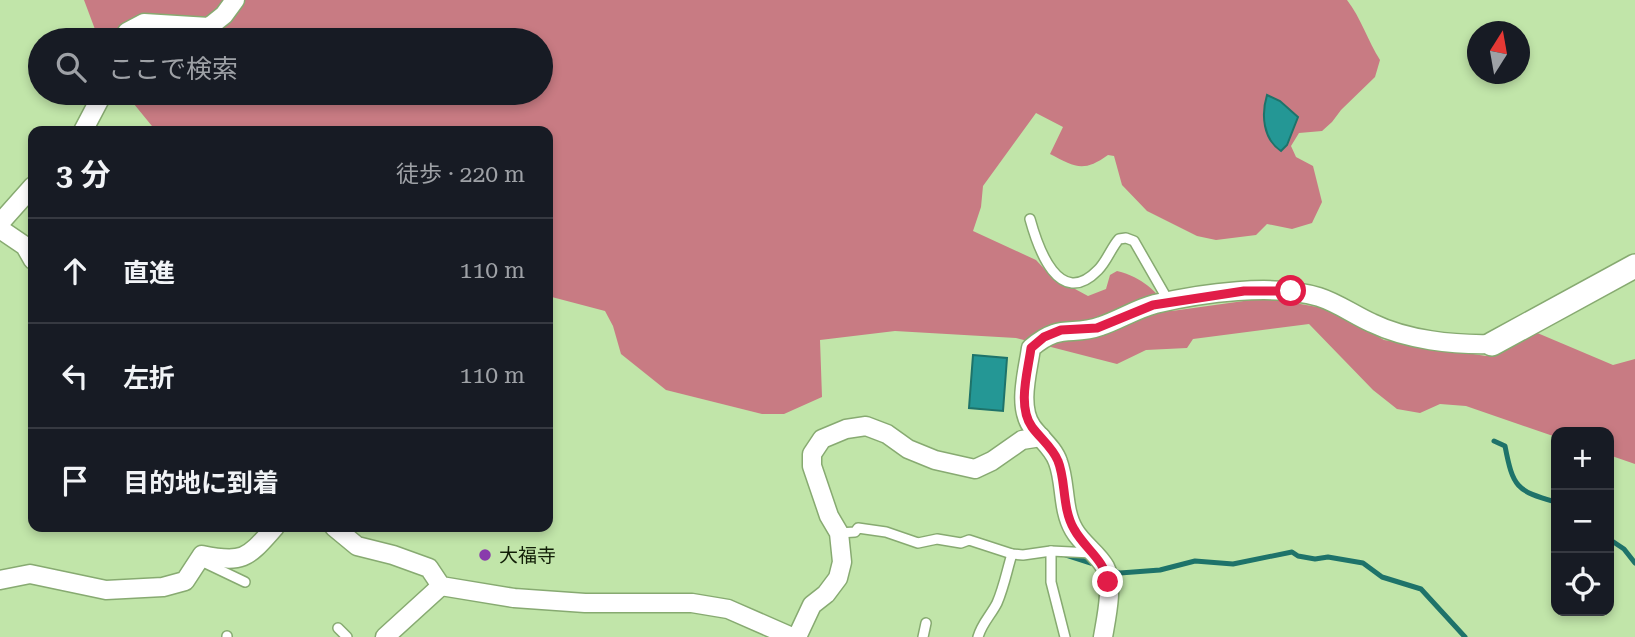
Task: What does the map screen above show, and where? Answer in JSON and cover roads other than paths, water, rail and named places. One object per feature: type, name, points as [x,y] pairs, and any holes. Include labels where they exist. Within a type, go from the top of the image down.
[{"type":"street","points":[[135,28],[144,23],[209,27],[235,0]]},
{"type":"street","points":[[86,126],[97,105]]},
{"type":"street","points":[[0,223],[28,192]]},
{"type":"street","points":[[0,229],[25,246],[28,251]]},
{"type":"street","points":[[1103,637],[1108,608],[1106,568],[1073,528],[1063,493],[1058,461],[1030,425],[1026,413],[1025,393],[1031,348],[1044,337],[1061,330],[1097,328],[1153,305],[1169,302],[1244,291],[1291,291],[1334,302],[1399,334],[1492,344],[1635,266]]},
{"type":"street","points":[[340,532],[357,547],[393,555],[429,569],[441,586],[514,598],[585,603],[692,603],[727,609],[786,636],[838,579],[842,562],[839,533],[829,516],[812,466],[812,454],[822,439],[846,429],[866,425],[887,434],[908,449],[935,460],[975,469],[992,461],[1022,440],[1041,438]]},
{"type":"street","points":[[0,580],[30,574],[106,590],[163,587],[185,581],[202,555],[225,560],[248,556],[270,532]]},
{"type":"street","points":[[385,637],[441,586]]},
{"type":"lane","points":[[1030,219],[1045,261],[1053,272],[1067,283],[1077,282],[1098,270],[1119,239],[1126,238],[1134,241],[1169,302]]},
{"type":"lane","points":[[839,533],[855,532],[858,528],[886,532],[918,542],[937,539],[961,543],[969,540],[1023,555],[1051,551],[1093,554]]},
{"type":"lane","points":[[1051,551],[1051,582],[1065,637]]},
{"type":"lane","points":[[978,637],[981,624],[995,607],[1002,590],[1012,554]]},
{"type":"lane","points":[[200,560],[245,582]]},
{"type":"lane","points":[[923,637],[926,623]]},
{"type":"lane","points":[[338,628],[347,637]]},
{"type":"water","points":[[1267,95],[1280,101],[1298,117],[1287,145],[1281,151],[1270,140],[1265,126]]},
{"type":"water","points":[[973,355],[1007,358],[1003,411],[969,408]]},
{"type":"waterway","points":[[1494,441],[1505,446],[1518,485],[1532,494],[1551,500]]},
{"type":"waterway","points":[[1614,542],[1624,549],[1635,563]]},
{"type":"waterway","points":[[1109,569],[1120,573],[1160,570],[1195,561],[1233,564],[1292,552],[1315,559],[1328,557],[1363,563],[1382,577],[1421,589],[1465,637]]},
{"type":"waterway","points":[[1066,555],[1097,565]]},
{"type":"place","name":"大福寺","points":[[485,555]]}]
